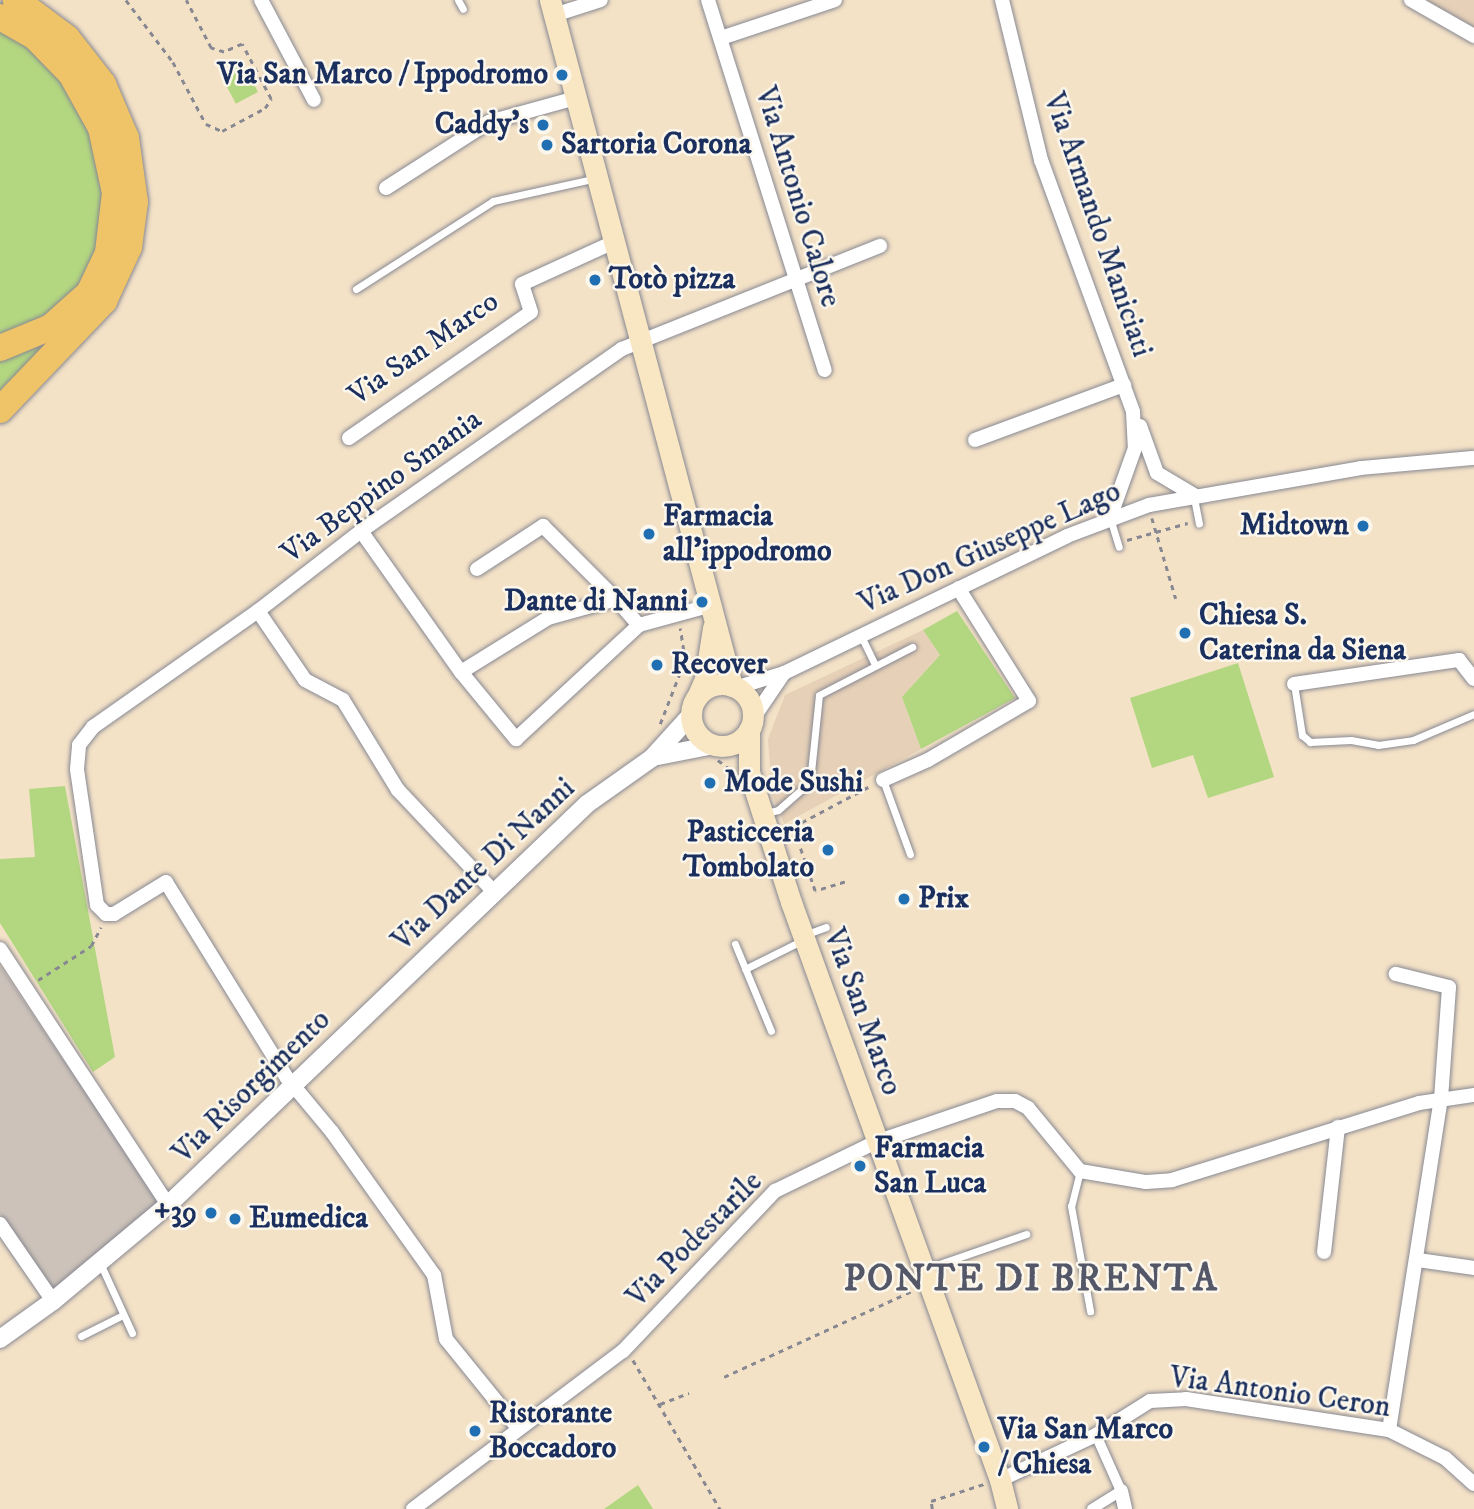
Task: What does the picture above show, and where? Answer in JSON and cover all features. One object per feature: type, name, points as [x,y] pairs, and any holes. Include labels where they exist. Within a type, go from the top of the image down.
[{"type":"highway","points":[[0,410],[104,301],[129,247],[135,202],[126,138],[103,85],[67,38],[16,0]]},
{"type":"highway","points":[[0,18],[35,37],[71,74],[100,128],[115,193],[108,253],[89,293],[51,327],[0,348]]},
{"type":"main road","points":[[552,8],[711,616],[734,687],[749,701],[751,725],[736,743],[716,746]]},
{"type":"main road","points":[[711,616],[705,679],[694,706],[700,737],[749,772]]},
{"type":"main road","points":[[694,706],[717,685],[734,687]]},
{"type":"main road","name":"Via San Marco","points":[[751,725],[749,772],[921,1279],[1007,1509]]},
{"type":"street","points":[[552,8],[601,0]]},
{"type":"street","name":"Via Antonio Calore","points":[[708,0],[825,370]]},
{"type":"street","points":[[721,38],[835,0]]},
{"type":"street","name":"Via Armando Maniciati","points":[[1002,0],[1041,160],[1133,412],[1157,473],[1194,495]]},
{"type":"street","points":[[1411,0],[1474,36]]},
{"type":"street","points":[[264,1],[314,100]]},
{"type":"street","points":[[386,188],[489,122],[576,98]]},
{"type":"street","name":"Via San Marco","points":[[349,438],[531,312],[522,284],[614,242]]},
{"type":"street","name":"Via Beppino Smania","points":[[106,914],[97,905],[76,769],[79,745],[93,727],[160,683],[362,531],[639,340],[880,246]]},
{"type":"street","name":"Via Armando Maniciati","points":[[975,440],[1124,385]]},
{"type":"street","name":"Via Armando Maniciati","points":[[1110,518],[1135,448],[1133,412]]},
{"type":"street","name":"Via Don Giuseppe Lago","points":[[734,687],[784,673],[1110,518],[1149,505],[1194,495],[1362,468],[1474,458]]},
{"type":"street","points":[[477,569],[543,526],[639,625]]},
{"type":"street","points":[[362,531],[461,672],[516,739],[639,625],[677,615],[711,616]]},
{"type":"street","points":[[883,780],[928,760],[1030,701],[958,588]]},
{"type":"street","points":[[461,672],[548,618],[616,599]]},
{"type":"street","points":[[258,611],[305,680],[343,699],[398,790],[494,892]]},
{"type":"street","points":[[1294,684],[1460,660],[1474,679]]},
{"type":"street","name":"Via Don Giuseppe Lago","points":[[751,725],[784,673]]},
{"type":"street","name":"Via Dante Di Nanni","points":[[361,1021],[587,804],[652,758],[694,706]]},
{"type":"street","name":"Via Dante Di Nanni","points":[[652,758],[716,746]]},
{"type":"street","points":[[106,914],[166,882],[293,1086],[332,1132],[434,1275],[446,1339],[517,1428]]},
{"type":"street","points":[[0,949],[168,1205]]},
{"type":"street","points":[[1389,1430],[1419,1260],[1441,1099],[1449,987],[1396,974]]},
{"type":"street","name":"Via Risorgimento","points":[[0,1339],[53,1301],[168,1205],[361,1021]]},
{"type":"street","points":[[1080,1171],[1122,1181],[1172,1180],[1338,1127],[1441,1099],[1474,1095]]},
{"type":"street","name":"Via Podestarile","points":[[414,1509],[517,1428],[565,1398],[623,1351],[775,1191],[876,1142],[997,1101],[1015,1101],[1028,1108],[1080,1171]]},
{"type":"street","points":[[1324,1252],[1338,1127]]},
{"type":"street","points":[[0,1224],[53,1301]]},
{"type":"street","points":[[1419,1260],[1474,1268]]},
{"type":"street","name":"Via Antonio Ceron","points":[[995,1481],[1096,1435],[1150,1401],[1186,1399],[1389,1430],[1445,1458],[1474,1484]]},
{"type":"street","points":[[1096,1435],[1121,1491],[1125,1509]]},
{"type":"street","points":[[1092,1509],[1121,1491]]},
{"type":"lane","points":[[458,0],[463,9]]},
{"type":"lane","points":[[356,289],[493,201],[597,178]]},
{"type":"lane","points":[[1194,495],[1199,522]]},
{"type":"lane","points":[[1110,518],[1118,544]]},
{"type":"lane","points":[[861,635],[875,666]]},
{"type":"lane","points":[[763,814],[778,810],[810,782],[819,695],[912,647]]},
{"type":"lane","points":[[1294,684],[1302,735],[1310,741],[1351,740],[1378,745],[1413,740],[1474,714]]},
{"type":"lane","points":[[883,780],[911,854]]},
{"type":"lane","points":[[745,969],[826,927]]},
{"type":"lane","points":[[736,944],[771,1031]]},
{"type":"lane","points":[[1080,1171],[1071,1206],[1090,1311]]},
{"type":"lane","points":[[921,1279],[1026,1234]]},
{"type":"lane","points":[[100,1262],[132,1333]]},
{"type":"lane","points":[[81,1336],[124,1315]]},
{"type":"path","points":[[126,0],[173,62],[206,124],[222,131],[265,108],[271,99],[242,44],[224,52],[211,48],[186,0]]},
{"type":"path","points":[[1149,505],[1176,599]]},
{"type":"path","points":[[1118,544],[1156,531],[1199,522]]},
{"type":"path","points":[[657,729],[685,660],[677,615]]},
{"type":"path","points":[[845,883],[815,891],[793,827],[883,780]]},
{"type":"path","points":[[24,989],[91,946],[106,914]]},
{"type":"path","points":[[724,1377],[921,1279]]},
{"type":"path","points":[[623,1351],[635,1361],[720,1509]]},
{"type":"path","points":[[660,1404],[689,1393]]},
{"type":"path","points":[[932,1509],[931,1501],[995,1481]]},
{"type":"shaded area","points":[[1414,0],[1474,0],[1474,34]]},
{"type":"shaded area","points":[[923,630],[940,655],[902,697],[921,749],[784,824],[772,794],[768,739],[785,695]]},
{"type":"shaded area","points":[[0,966],[160,1203],[51,1291],[0,1214]]},
{"type":"green space","points":[[0,24],[56,72],[87,121],[107,195],[95,264],[64,306],[0,338]]},
{"type":"green space","points":[[242,62],[258,92],[236,104],[220,74]]},
{"type":"green space","points":[[55,338],[0,400],[0,358]]},
{"type":"green space","points":[[957,611],[1015,698],[921,749],[902,697],[940,655],[923,630]]},
{"type":"green space","points":[[1238,663],[1274,777],[1208,798],[1193,755],[1152,768],[1130,698]]},
{"type":"green space","points":[[65,786],[115,1057],[93,1072],[0,923],[0,859],[35,857],[29,789]]},
{"type":"green space","points":[[638,1485],[653,1509],[604,1509]]},
{"type":"place","name":"Via San Marco / Ippodromo","points":[[562,75]]},
{"type":"place","name":"Caddy's","points":[[543,125]]},
{"type":"place","name":"Sartoria Corona","points":[[547,145]]},
{"type":"place","name":"Totò pizza","points":[[595,280]]},
{"type":"place","name":"Midtown","points":[[1363,526]]},
{"type":"place","name":"Farmacia all'ippodromo","points":[[649,534]]},
{"type":"place","name":"Dante di Nanni","points":[[702,602]]},
{"type":"place","name":"Chiesa S. Caterina da Siena","points":[[1185,633]]},
{"type":"place","name":"Recover","points":[[657,665]]},
{"type":"place","name":"Mode Sushi","points":[[710,783]]},
{"type":"place","name":"Pasticceria Tombolato","points":[[828,850]]},
{"type":"place","name":"Prix","points":[[904,899]]},
{"type":"place","name":"Farmacia San Luca","points":[[860,1166]]},
{"type":"place","name":"+39","points":[[211,1213]]},
{"type":"place","name":"Eumedica","points":[[235,1219]]},
{"type":"place","name":"Ristorante Boccadoro","points":[[475,1431]]},
{"type":"place","name":"Via San Marco / Chiesa","points":[[984,1447]]},
{"type":"district","name":"PONTE DI BRENTA","points":[[1031,1280]]}]
